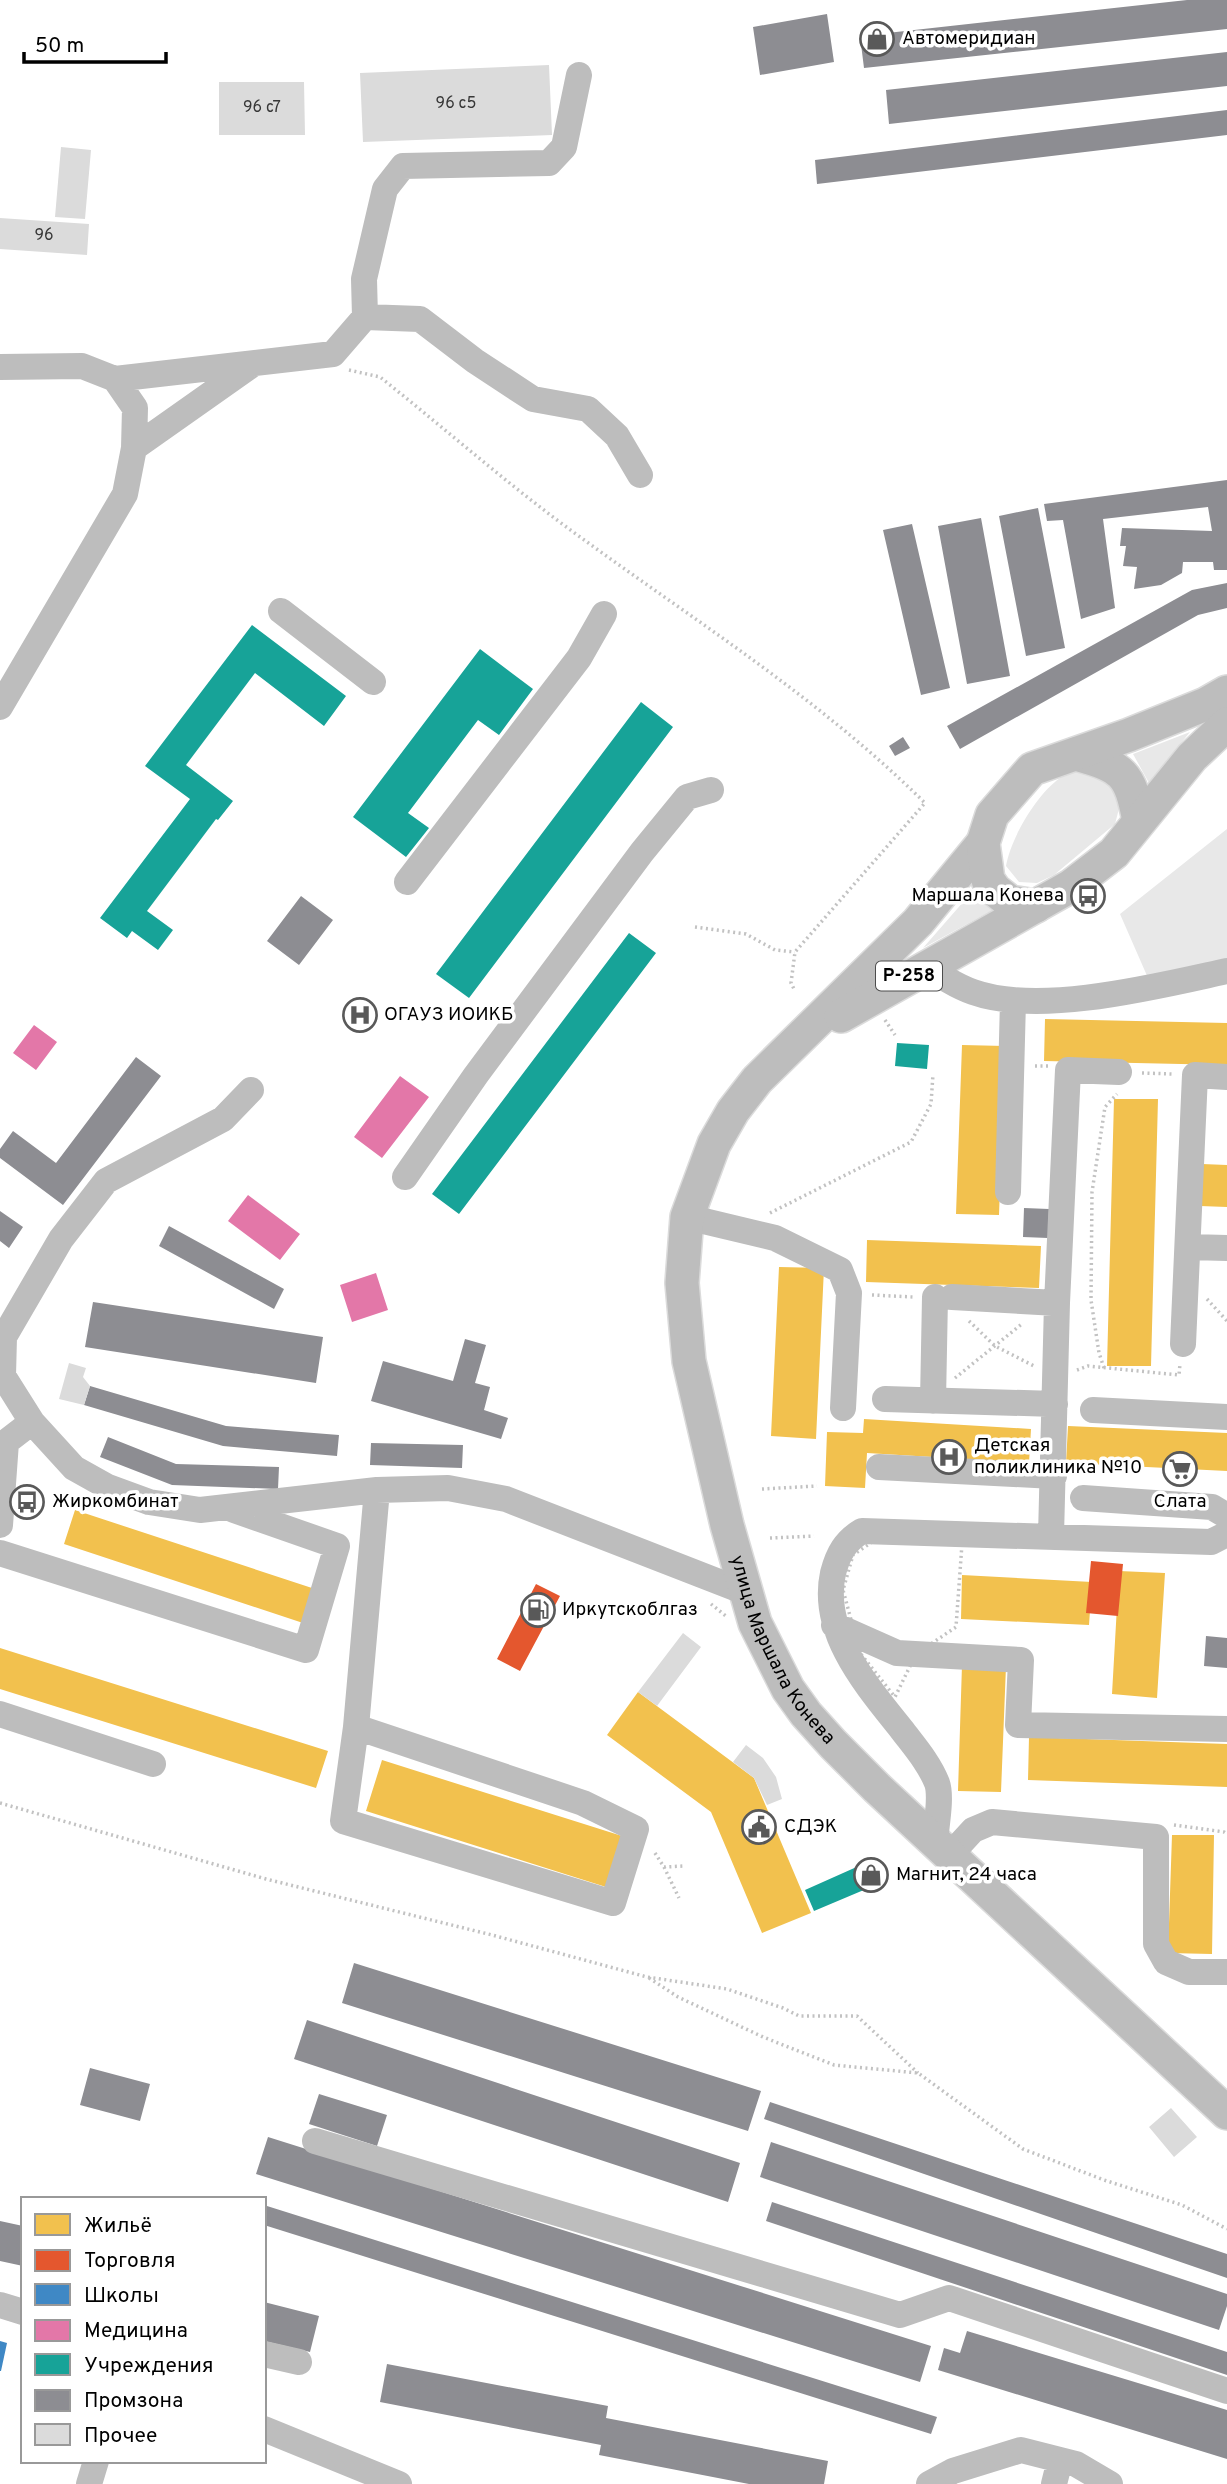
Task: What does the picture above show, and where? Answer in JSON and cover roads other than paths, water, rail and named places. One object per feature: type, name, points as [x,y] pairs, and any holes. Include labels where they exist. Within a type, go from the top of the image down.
[{"type":"main road","name":"Р-258","points":[[787,1052],[918,922],[983,843],[992,815],[1032,769],[1220,707]]},
{"type":"main road","name":"Р-258","points":[[787,1052],[821,1028],[926,966],[1071,886],[1115,853],[1192,757],[1220,707]]},
{"type":"main road","points":[[1076,754],[1109,763],[1129,781],[1139,821]]},
{"type":"main road","points":[[983,843],[988,880],[995,890],[1010,902],[1036,906]]},
{"type":"main road","name":"улица Маршала Конева","points":[[787,1052],[757,1080],[733,1111],[714,1144],[687,1217],[682,1283],[690,1361],[727,1525],[755,1623],[788,1689],[832,1745],[1227,2113]]},
{"type":"street","points":[[0,367],[82,366],[115,379],[333,354],[365,317],[364,279],[385,189],[404,166],[549,163],[564,147],[579,75]]},
{"type":"street","points":[[365,317],[420,319],[475,361],[533,399],[588,409],[617,436],[640,475]]},
{"type":"street","points":[[134,448],[255,363]]},
{"type":"street","points":[[0,707],[125,494],[134,448],[135,408],[115,379]]},
{"type":"street","points":[[281,611],[373,682]]},
{"type":"street","points":[[407,882],[579,658],[604,614]]},
{"type":"street","points":[[405,1177],[476,1075],[642,852],[687,797],[711,790]]},
{"type":"street","points":[[926,966],[951,982],[974,992],[1013,1001],[1063,1000],[1154,987],[1227,971]]},
{"type":"street","points":[[1008,1192],[1013,1001]]},
{"type":"street","points":[[1051,1536],[1057,1303],[1068,1070],[1119,1072]]},
{"type":"street","points":[[1182,1344],[1189,1247],[1195,1075],[1227,1077]]},
{"type":"street","points":[[251,1090],[223,1119],[106,1181],[61,1239],[4,1337],[1,1373],[32,1422],[74,1468],[108,1487],[149,1502],[200,1510],[377,1490],[448,1488],[506,1499],[745,1592]]},
{"type":"street","points":[[687,1217],[775,1238],[839,1270],[849,1293],[843,1408]]},
{"type":"street","points":[[1189,1247],[1227,1248]]},
{"type":"street","points":[[941,1392],[944,1297],[1057,1303]]},
{"type":"street","points":[[885,1399],[941,1392],[1055,1404]]},
{"type":"street","points":[[1093,1410],[1227,1418]]},
{"type":"street","points":[[0,1525],[6,1442],[32,1422]]},
{"type":"street","points":[[879,1467],[1054,1476]]},
{"type":"street","points":[[356,1727],[583,1803],[636,1829],[613,1903],[344,1821],[356,1727],[377,1490]]},
{"type":"street","points":[[1083,1498],[1212,1507],[1227,1516]]},
{"type":"street","points":[[0,1553],[306,1650],[337,1546],[225,1507]]},
{"type":"street","points":[[1227,1534],[1211,1542],[862,1531],[851,1538],[837,1556],[831,1584],[844,1629],[864,1681],[926,1760],[938,1787],[942,1849],[992,1822],[1156,1837],[1156,1944],[1166,1962],[1189,1972],[1227,1972]]},
{"type":"street","points":[[844,1629],[897,1653],[1021,1660],[1018,1725],[1227,1729]]},
{"type":"street","points":[[0,1714],[153,1764]]},
{"type":"street","points":[[315,2141],[900,2315],[949,2298],[1227,2391]]},
{"type":"street","points":[[0,2305],[21,2311]]},
{"type":"street","points":[[266,2354],[299,2362]]},
{"type":"street","points":[[266,2430],[399,2484]]},
{"type":"street","points":[[929,2484],[953,2470],[964,2475],[1021,2450],[1057,2472],[1076,2464],[1110,2484]]},
{"type":"street","points":[[89,2484],[95,2463]]},
{"type":"place","name":"Автомеридиан","points":[[877,39]]},
{"type":"place","name":"Маршала Конева","points":[[1088,896]]},
{"type":"place","name":"ОГАУЗ ИОИКБ","points":[[360,1015]]},
{"type":"place","name":"Детская поликлиника №10","points":[[949,1457]]},
{"type":"place","name":"Слата","points":[[1180,1469]]},
{"type":"place","name":"Жиркомбинат","points":[[27,1502]]},
{"type":"place","name":"Иркутскоблгаз","points":[[538,1610]]},
{"type":"place","name":"СДЭК","points":[[759,1827]]},
{"type":"place","name":"Магнит, 24 часа","points":[[871,1875]]}]
